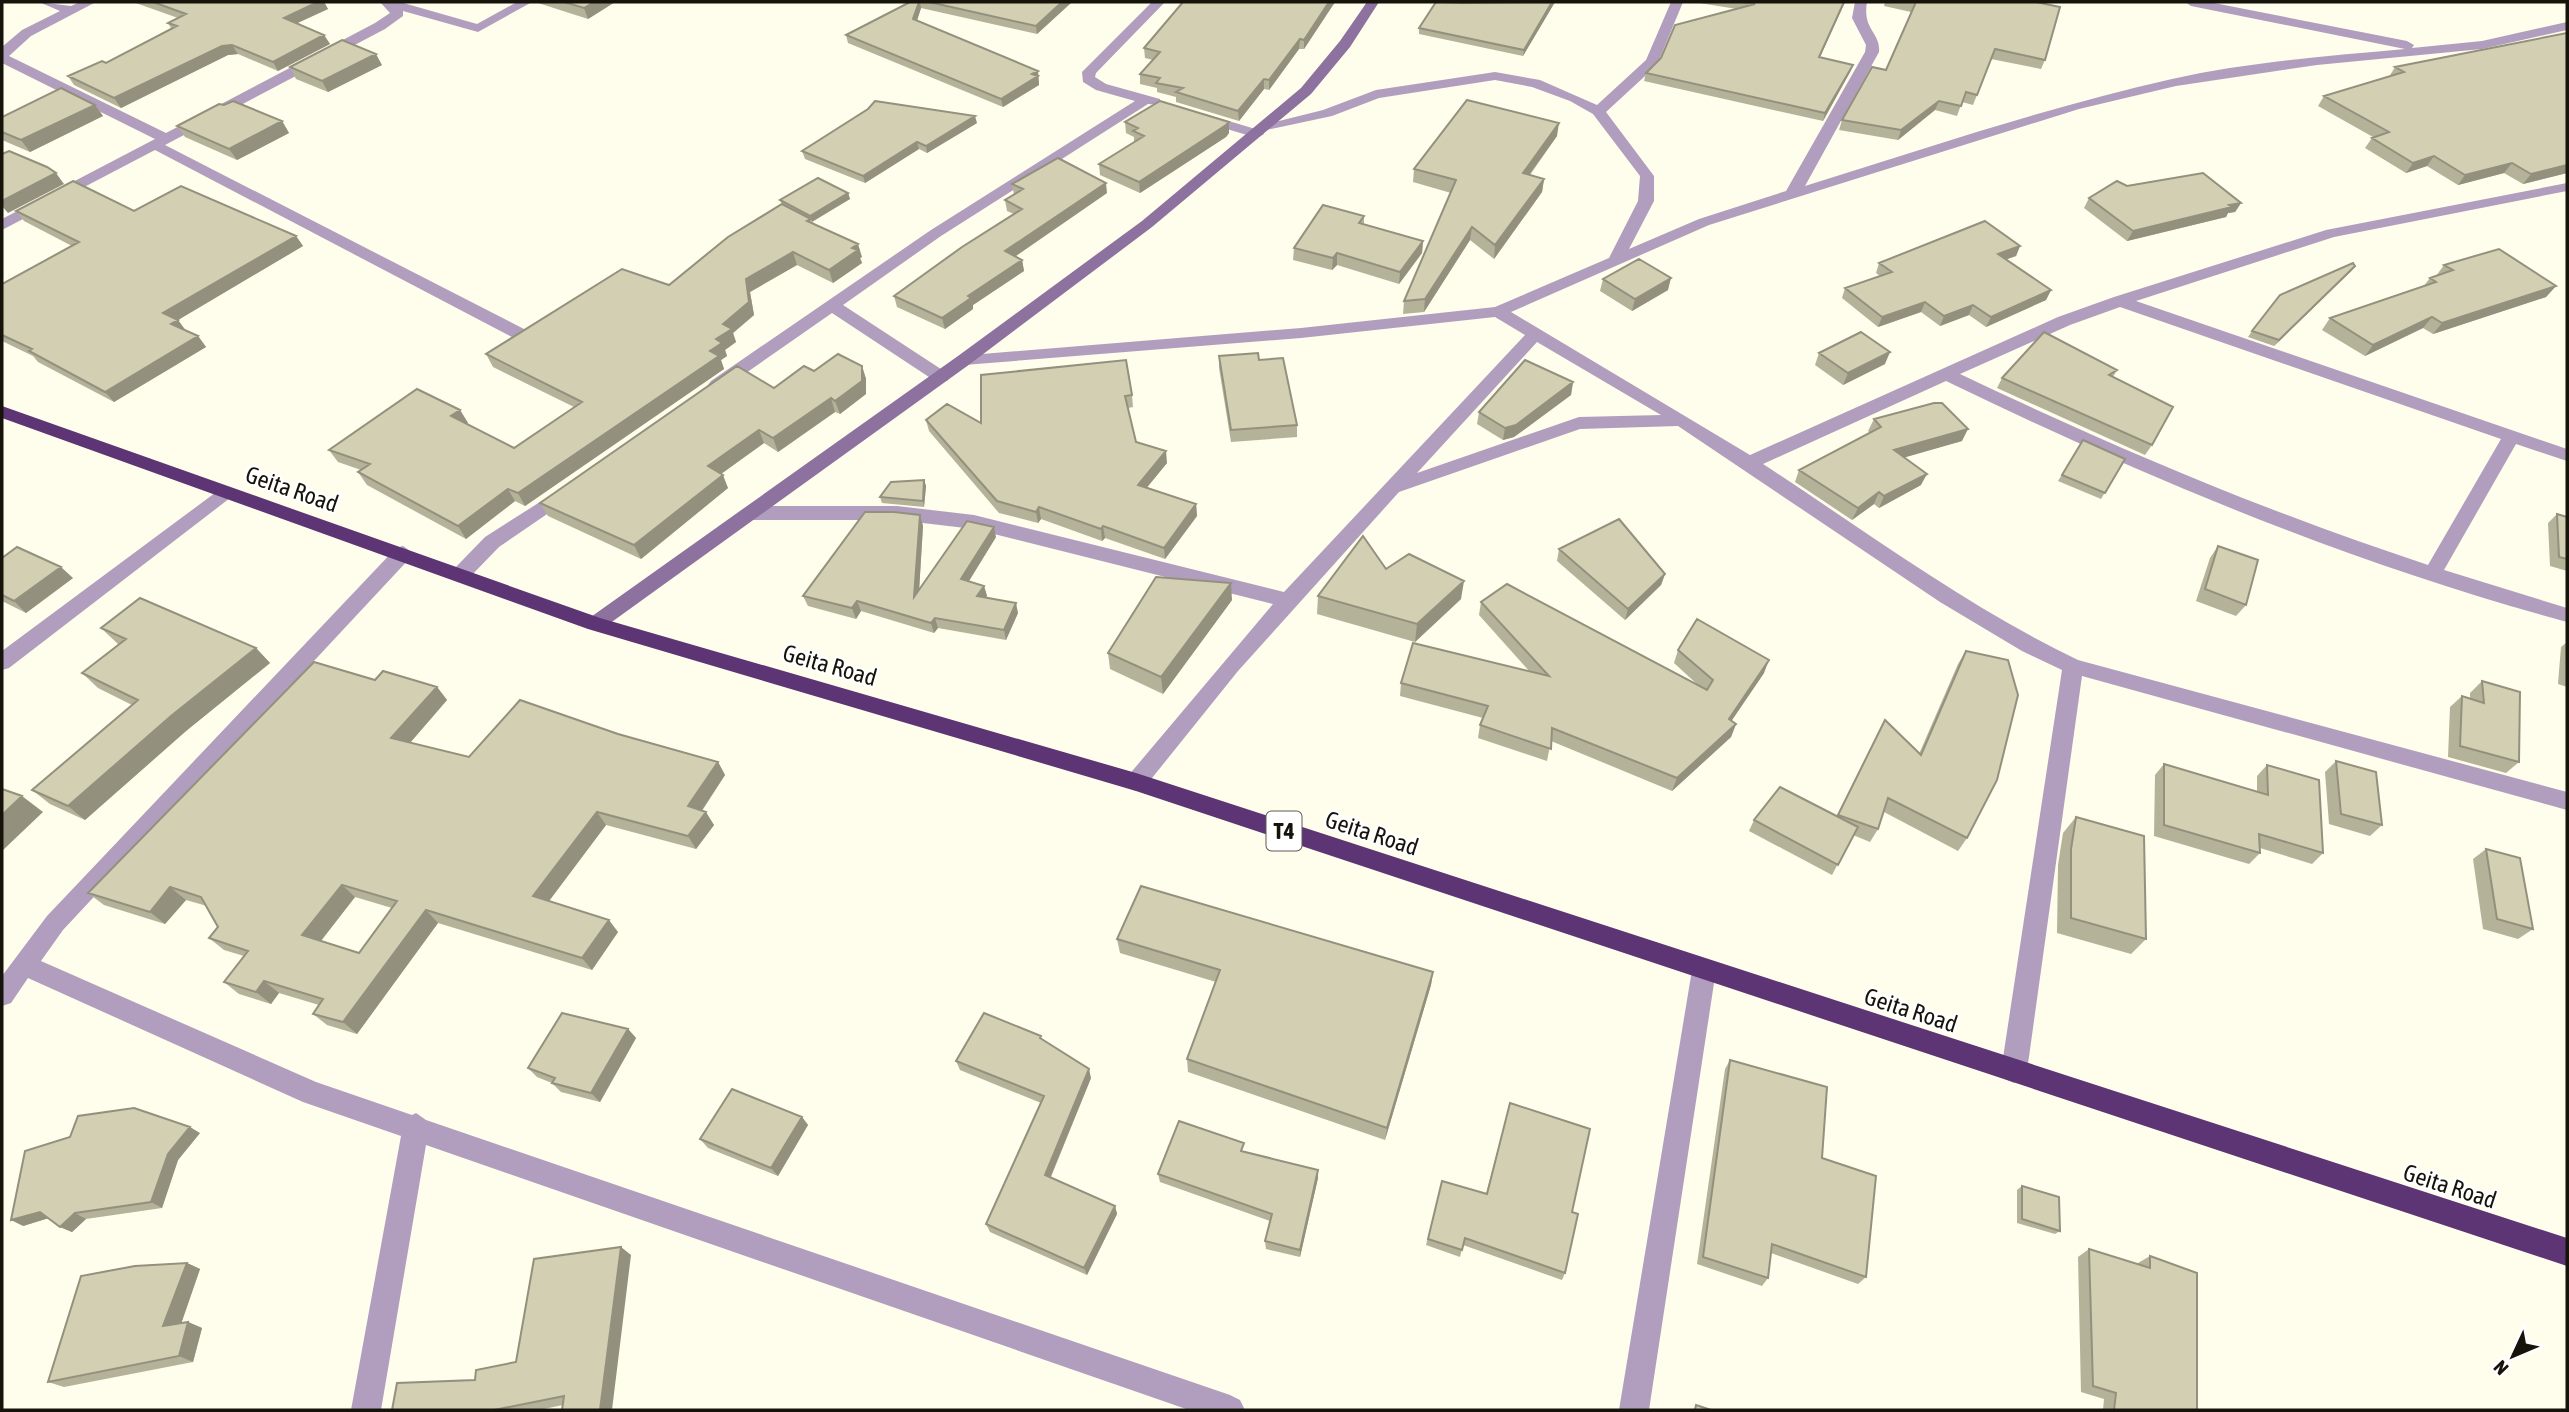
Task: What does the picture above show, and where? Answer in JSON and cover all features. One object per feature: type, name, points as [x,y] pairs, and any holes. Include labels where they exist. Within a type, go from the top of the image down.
[{"type":"highway","name":"Geita Road","points":[[2,412],[223,493],[403,553],[595,624],[1136,782],[2567,1252]]},
{"type":"street","points":[[45,2],[72,10]]},
{"type":"street","points":[[90,2],[21,37],[7,48],[2,58],[518,333]]},
{"type":"street","points":[[388,3],[478,28],[526,2]]},
{"type":"street","points":[[1159,2],[1089,72],[1088,79],[1101,87],[1261,130],[1327,113],[1376,94],[1495,76],[1535,83],[1598,111],[1647,176],[1646,201],[1616,259]]},
{"type":"street","points":[[595,624],[941,377],[1147,224],[1306,92],[1345,44],[1373,2]]},
{"type":"street","points":[[1598,111],[1653,62],[1677,2]]},
{"type":"street","points":[[1793,193],[1872,52],[1874,45],[1858,18],[1861,2]]},
{"type":"street","points":[[2191,2],[2426,49]]},
{"type":"street","points":[[2,225],[391,19],[398,13],[388,3]]},
{"type":"street","points":[[964,360],[1287,334],[1498,312],[1704,222],[2075,106],[2176,82],[2318,61],[2482,45],[2567,26]]},
{"type":"street","points":[[707,392],[936,233],[1147,99]]},
{"type":"street","points":[[1749,463],[2064,321],[2120,301],[2331,233],[2567,187]]},
{"type":"street","points":[[2120,301],[2512,436],[2564,451]]},
{"type":"street","points":[[832,305],[941,377]]},
{"type":"street","points":[[1498,312],[1749,463],[1977,617],[2028,647],[2073,666],[2567,801]]},
{"type":"street","points":[[1136,782],[1190,711],[1286,600],[1396,487],[1535,334]]},
{"type":"street","points":[[1945,374],[2177,480],[2432,574],[2567,615]]},
{"type":"street","points":[[1396,487],[1579,424],[1598,420],[1679,421]]},
{"type":"street","points":[[2432,574],[2512,436]]},
{"type":"street","points":[[460,575],[492,542],[582,479]]},
{"type":"street","points":[[2,662],[223,493]]},
{"type":"street","points":[[750,513],[897,513],[974,522],[1286,600]]},
{"type":"street","points":[[2,995],[22,964],[55,923],[403,553]]},
{"type":"street","points":[[2014,1071],[2073,666]]},
{"type":"street","points":[[22,964],[312,1093],[416,1126],[1230,1410]]},
{"type":"street","points":[[1634,1410],[1704,970]]},
{"type":"street","points":[[366,1410],[416,1126]]},
{"type":"building","points":[[153,2],[318,2],[284,18],[324,35],[273,62],[232,45],[222,46],[114,98],[68,76],[102,61],[106,63],[177,26],[168,23],[186,14]]},
{"type":"building","points":[[564,2],[594,2],[584,8]]},
{"type":"building","points":[[910,2],[919,2],[913,19],[1038,71],[1032,74],[1038,76],[1001,99],[846,35]]},
{"type":"building","points":[[929,2],[1062,2],[1036,26]]},
{"type":"building","points":[[1183,2],[1329,2],[1304,40],[1300,39],[1269,80],[1264,79],[1238,111],[1176,92],[1183,88],[1156,83],[1160,78],[1140,74],[1160,52],[1144,48]]},
{"type":"building","points":[[1436,2],[1552,2],[1524,50],[1419,28]]},
{"type":"building","points":[[1742,2],[1844,2],[1819,57],[1853,65],[1825,113],[1646,73],[1661,58],[1675,25],[1755,4]]},
{"type":"building","points":[[1916,2],[2036,2],[2060,7],[2045,60],[1995,49],[1977,95],[1966,92],[1961,106],[1939,101],[1901,130],[1842,120],[1872,67],[1886,70]]},
{"type":"building","points":[[2567,33],[2567,165],[2531,174],[2512,163],[2465,175],[2434,156],[2413,163],[2372,138],[2389,132],[2324,96],[2404,72],[2395,67]]},
{"type":"building","points":[[342,40],[376,54],[322,81],[290,67]]},
{"type":"building","points":[[61,88],[95,105],[21,140],[2,132],[2,117]]},
{"type":"building","points":[[1467,100],[1559,123],[1523,173],[1544,179],[1495,245],[1472,227],[1425,299],[1404,301],[1456,180],[1414,169]]},
{"type":"building","points":[[233,101],[282,121],[229,149],[177,126],[219,104]]},
{"type":"building","points":[[875,101],[975,116],[926,146],[917,142],[863,176],[802,151],[868,109]]},
{"type":"building","points":[[1160,101],[1229,122],[1139,182],[1099,164],[1144,136],[1133,131],[1138,128],[1125,122]]},
{"type":"building","points":[[9,151],[56,173],[2,201],[2,154]]},
{"type":"building","points":[[1058,158],[1106,183],[1005,251],[1022,260],[968,296],[971,298],[942,318],[894,296],[962,247],[1022,209],[1005,200],[1023,189],[1012,184]]},
{"type":"building","points":[[2203,173],[2241,203],[2133,231],[2089,198],[2117,181],[2127,186]]},
{"type":"building","points":[[818,178],[848,193],[810,216],[780,200]]},
{"type":"building","points":[[73,181],[134,211],[181,186],[296,236],[163,313],[178,320],[171,324],[198,336],[105,392],[29,351],[32,349],[2,335],[2,284],[79,242],[16,211]]},
{"type":"building","points":[[782,204],[811,219],[807,221],[858,244],[852,248],[858,250],[829,270],[793,252],[746,279],[749,302],[723,324],[732,329],[716,339],[722,343],[710,351],[719,356],[518,493],[508,489],[458,526],[358,472],[370,464],[329,450],[417,389],[460,410],[451,416],[514,448],[582,402],[486,354],[622,269],[669,285],[728,237]]},
{"type":"building","points":[[1323,205],[1364,216],[1359,223],[1423,241],[1400,272],[1337,253],[1333,258],[1294,248]]},
{"type":"building","points":[[1985,221],[2020,246],[1998,254],[2051,290],[1991,317],[1973,305],[1944,316],[1925,302],[1882,317],[1845,288],[1892,272],[1879,263]]},
{"type":"building","points":[[2499,249],[2556,286],[2442,323],[2432,317],[2373,345],[2330,318],[2436,282],[2430,278],[2453,270],[2444,265]]},
{"type":"building","points":[[1639,259],[1671,278],[1635,299],[1603,279]]},
{"type":"building","points":[[2353,263],[2355,266],[2279,340],[2252,331],[2280,295]]},
{"type":"building","points":[[1861,332],[1890,352],[1848,373],[1819,353]]},
{"type":"building","points":[[2044,332],[2117,370],[2109,375],[2173,407],[2152,445],[2002,378]]},
{"type":"building","points":[[1258,353],[1259,360],[1283,358],[1297,425],[1231,430],[1219,356]]},
{"type":"building","points":[[838,354],[862,366],[862,381],[835,401],[831,398],[773,438],[759,430],[708,466],[723,475],[634,545],[540,503],[737,366],[774,388],[804,366],[814,371]]},
{"type":"building","points":[[1126,360],[1132,395],[1125,396],[1136,442],[1166,451],[1138,485],[1196,504],[1164,548],[1039,507],[1036,512],[997,501],[926,420],[947,404],[981,423],[981,375]]},
{"type":"building","points":[[1525,360],[1573,382],[1516,425],[1505,428],[1479,412]]},
{"type":"building","points":[[1942,403],[1968,429],[1894,450],[1927,474],[1884,496],[1879,492],[1858,508],[1799,470],[1881,427],[1874,419]]},
{"type":"building","points":[[2083,440],[2125,459],[2105,493],[2062,475]]},
{"type":"building","points":[[924,480],[923,501],[880,497],[891,482]]},
{"type":"building","points":[[865,512],[920,515],[914,597],[967,521],[994,527],[961,579],[984,586],[977,596],[1016,603],[1004,630],[935,618],[931,623],[857,601],[852,608],[803,596]]},
{"type":"building","points":[[2557,514],[2567,517],[2567,559],[2559,557]]},
{"type":"building","points":[[1619,519],[1665,574],[1628,609],[1559,549]]},
{"type":"building","points":[[1363,536],[1386,569],[1409,554],[1464,581],[1417,624],[1318,596]]},
{"type":"building","points":[[2218,546],[2258,560],[2246,605],[2205,589]]},
{"type":"building","points":[[17,547],[61,567],[14,601],[2,595],[2,558]]},
{"type":"building","points":[[1156,577],[1231,583],[1161,677],[1108,653]]},
{"type":"building","points":[[1507,584],[1707,690],[1713,680],[1678,650],[1697,619],[1769,660],[1729,719],[1736,724],[1677,778],[1552,728],[1551,749],[1480,725],[1488,706],[1401,683],[1413,643],[1549,676],[1481,602]]},
{"type":"building","points":[[140,598],[256,648],[171,716],[68,806],[32,790],[138,700],[82,673],[126,639],[101,628]]},
{"type":"building","points":[[1966,651],[2008,660],[2018,695],[1997,780],[1967,838],[1888,798],[1878,829],[1838,815],[1885,720],[1921,755]]},
{"type":"building","points":[[314,662],[375,680],[383,671],[437,687],[391,738],[469,757],[520,700],[618,734],[718,762],[688,806],[706,812],[688,836],[597,812],[533,896],[609,920],[582,958],[426,910],[343,1022],[313,1014],[323,999],[264,981],[256,992],[224,982],[248,951],[209,938],[218,927],[201,897],[170,887],[150,912],[88,893]],"holes":[[[342,885],[397,901],[359,953],[302,935]]]},
{"type":"building","points":[[2482,681],[2520,692],[2519,762],[2460,746],[2462,696],[2484,703]]},
{"type":"building","points":[[2336,761],[2376,772],[2382,825],[2341,814]]},
{"type":"building","points":[[2164,764],[2268,795],[2267,765],[2319,780],[2323,853],[2259,834],[2260,853],[2164,825]]},
{"type":"building","points":[[1780,787],[1858,827],[1838,865],[1754,820]]},
{"type":"building","points":[[2,789],[22,796],[2,815]]},
{"type":"building","points":[[2076,817],[2144,836],[2146,939],[2071,918],[2071,849]]},
{"type":"building","points":[[2486,849],[2520,858],[2533,929],[2497,919]]},
{"type":"building","points":[[1141,886],[1433,972],[1387,1128],[1187,1059],[1220,970],[1117,939]]},
{"type":"building","points":[[562,1013],[628,1029],[591,1093],[552,1083],[555,1078],[528,1068]]},
{"type":"building","points":[[984,1013],[1041,1036],[1040,1038],[1089,1069],[1045,1175],[1115,1206],[1084,1268],[986,1224],[1044,1096],[956,1061]]},
{"type":"building","points":[[1730,1060],[1827,1087],[1822,1158],[1876,1176],[1866,1277],[1772,1244],[1768,1278],[1703,1257]]},
{"type":"building","points":[[732,1089],[802,1117],[771,1168],[700,1139]]},
{"type":"building","points":[[1510,1103],[1590,1129],[1572,1212],[1578,1214],[1565,1273],[1465,1238],[1462,1250],[1428,1239],[1442,1181],[1487,1194]]},
{"type":"building","points":[[134,1108],[190,1127],[168,1154],[151,1202],[75,1213],[60,1227],[40,1212],[11,1220],[25,1151],[70,1137],[78,1116]]},
{"type":"building","points":[[1179,1121],[1244,1143],[1241,1151],[1318,1170],[1300,1250],[1265,1241],[1272,1214],[1158,1174]]},
{"type":"building","points":[[2022,1186],[2059,1197],[2060,1231],[2022,1219]]},
{"type":"building","points":[[621,1247],[600,1410],[562,1410],[564,1396],[494,1410],[392,1410],[397,1383],[475,1380],[476,1370],[516,1362],[534,1259]]},
{"type":"building","points":[[2089,1249],[2150,1268],[2150,1256],[2197,1273],[2197,1410],[2114,1410],[2116,1393],[2093,1386]]},
{"type":"building","points":[[187,1263],[163,1326],[188,1322],[179,1356],[48,1382],[81,1276],[135,1266]]},
{"type":"building","points":[[1696,1405],[1711,1410],[1695,1410]]}]
